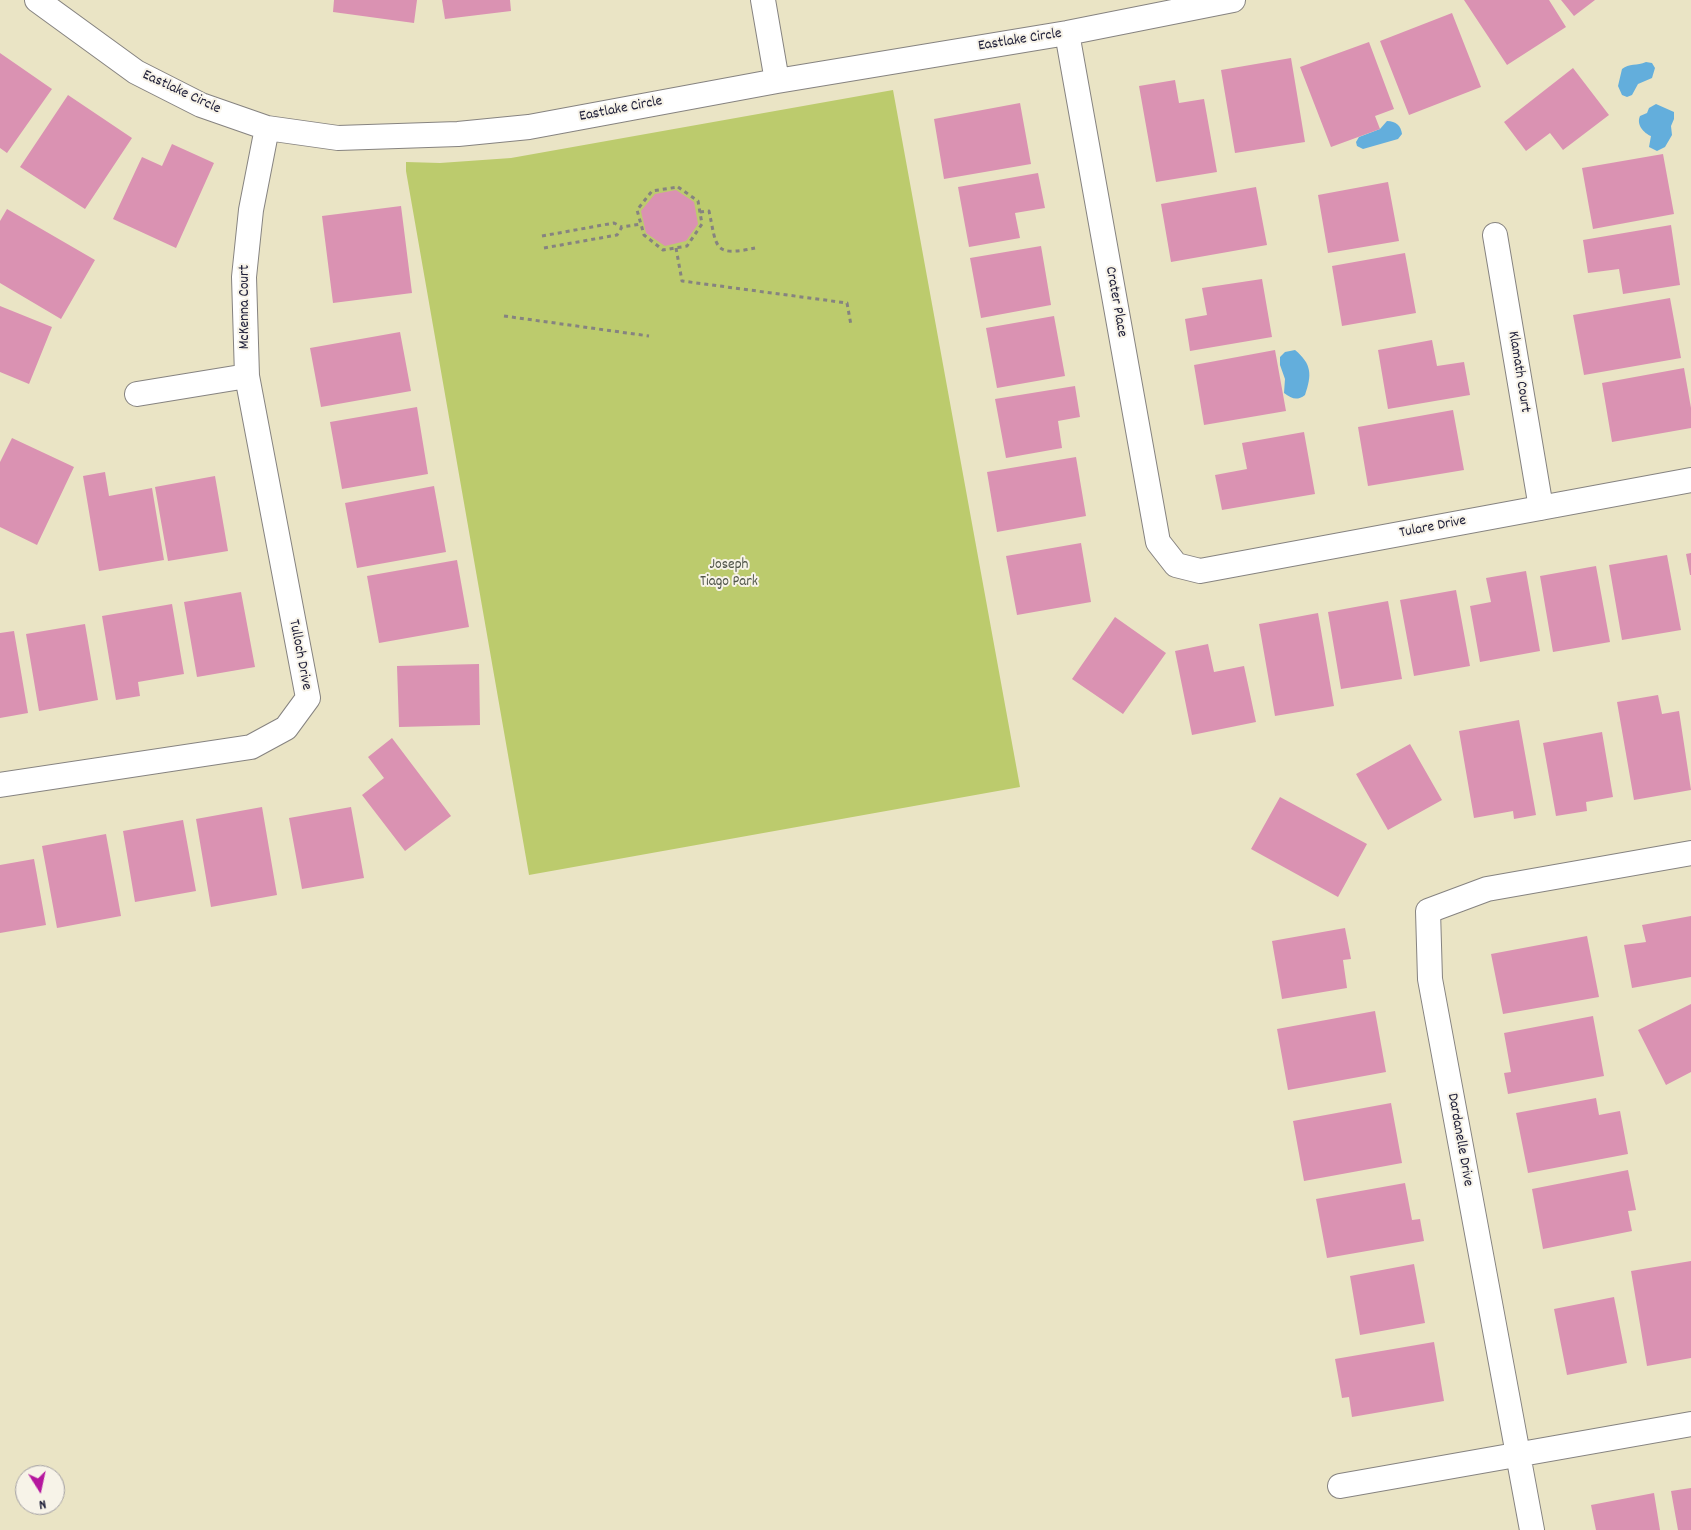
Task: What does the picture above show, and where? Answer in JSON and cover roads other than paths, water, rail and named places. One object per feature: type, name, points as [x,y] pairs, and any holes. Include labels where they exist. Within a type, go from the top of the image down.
[{"type":"street","name":"Eastlake Circle","points":[[37,0],[136,72],[201,105],[267,128],[338,138],[458,134],[529,127],[777,81],[1067,33],[1233,0]]},
{"type":"street","points":[[763,0],[777,81]]},
{"type":"street","name":"Crater Place","points":[[1067,33],[1158,542],[1176,565]]},
{"type":"street","name":"McKenna Court","points":[[247,376],[244,277],[251,210],[267,128]]},
{"type":"street","name":"Klamath Court","points":[[1495,235],[1541,508]]},
{"type":"street","points":[[136,394],[247,376]]},
{"type":"street","name":"Tulloch Drive","points":[[0,785],[251,747],[286,728],[308,698],[247,376]]},
{"type":"street","name":"Tulare Drive","points":[[1176,565],[1200,571],[1691,480]]},
{"type":"street","name":"Dardanelle Drive","points":[[1518,1456],[1430,979],[1428,911],[1488,889],[1691,854]]},
{"type":"street","points":[[1340,1486],[1691,1424]]},
{"type":"street","points":[[1518,1456],[1532,1530]]},
{"type":"water","points":[[1646,62],[1652,63],[1655,68],[1652,78],[1638,84],[1632,95],[1627,97],[1622,95],[1618,86],[1622,69]]},
{"type":"water","points":[[1656,104],[1674,112],[1671,126],[1672,135],[1665,147],[1657,151],[1649,147],[1651,136],[1643,131],[1639,122],[1640,116],[1647,113],[1649,108]]},
{"type":"water","points":[[1387,121],[1399,126],[1402,134],[1398,139],[1363,149],[1357,146],[1356,142],[1359,137],[1380,129]]},
{"type":"water","points":[[1295,350],[1305,360],[1309,370],[1309,382],[1305,395],[1297,399],[1284,393],[1285,379],[1280,365],[1280,357],[1285,352]]},
{"type":"park label","name":"Joseph Tiago Park","points":[[729,574]]}]
